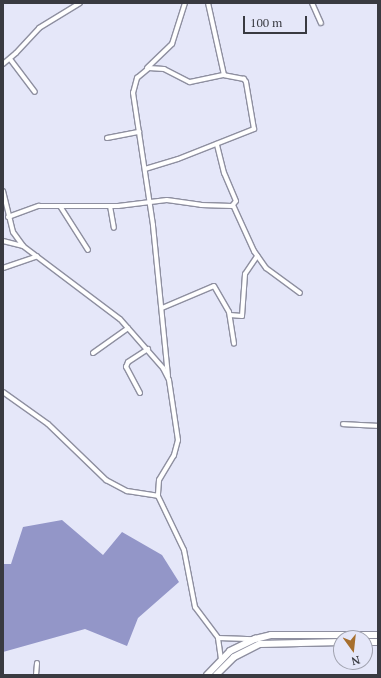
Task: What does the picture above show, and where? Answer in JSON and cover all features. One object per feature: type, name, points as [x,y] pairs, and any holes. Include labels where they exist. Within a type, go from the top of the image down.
[{"type":"main road","points":[[207,675],[221,659],[237,646],[255,639],[378,635]]},
{"type":"main road","points":[[216,675],[234,657],[251,647],[271,642],[306,638],[333,641]]},
{"type":"street","points":[[3,64],[10,59],[39,28],[80,3]]},
{"type":"street","points":[[185,3],[172,44],[137,78],[133,93],[150,203],[162,308],[168,380],[178,440],[174,455],[159,480],[158,496],[184,550],[194,607],[218,638],[221,659]]},
{"type":"street","points":[[208,3],[224,75]]},
{"type":"street","points":[[312,3],[321,23]]},
{"type":"street","points":[[10,59],[35,92]]},
{"type":"street","points":[[143,72],[149,68],[159,68],[190,82],[224,75],[244,79],[246,82],[255,126],[251,131],[145,169]]},
{"type":"street","points":[[107,138],[139,132]]},
{"type":"street","points":[[217,144],[224,173],[236,201],[233,205]]},
{"type":"street","points":[[3,191],[8,217],[13,232],[23,246],[128,328],[148,349],[163,368],[168,380]]},
{"type":"street","points":[[8,217],[32,206],[110,206],[175,200],[201,205],[233,205]]},
{"type":"street","points":[[233,205],[258,256],[266,268],[300,293]]},
{"type":"street","points":[[60,206],[88,250]]},
{"type":"street","points":[[110,206],[114,228]]},
{"type":"street","points":[[3,241],[23,246]]},
{"type":"street","points":[[3,268],[37,256]]},
{"type":"street","points":[[230,314],[242,316],[245,274],[258,256]]},
{"type":"street","points":[[162,308],[214,286],[230,314],[234,344]]},
{"type":"street","points":[[93,353],[128,328]]},
{"type":"street","points":[[140,394],[126,367],[128,362],[148,349]]},
{"type":"street","points":[[3,392],[48,424],[106,480],[127,491],[158,496]]},
{"type":"street","points":[[343,424],[378,426]]},
{"type":"street","points":[[218,638],[255,639]]},
{"type":"street","points":[[36,675],[37,663]]},
{"type":"water","points":[[62,520],[103,555],[122,532],[162,555],[179,582],[138,618],[127,646],[85,629],[3,652],[3,564],[11,564],[23,527]]}]
